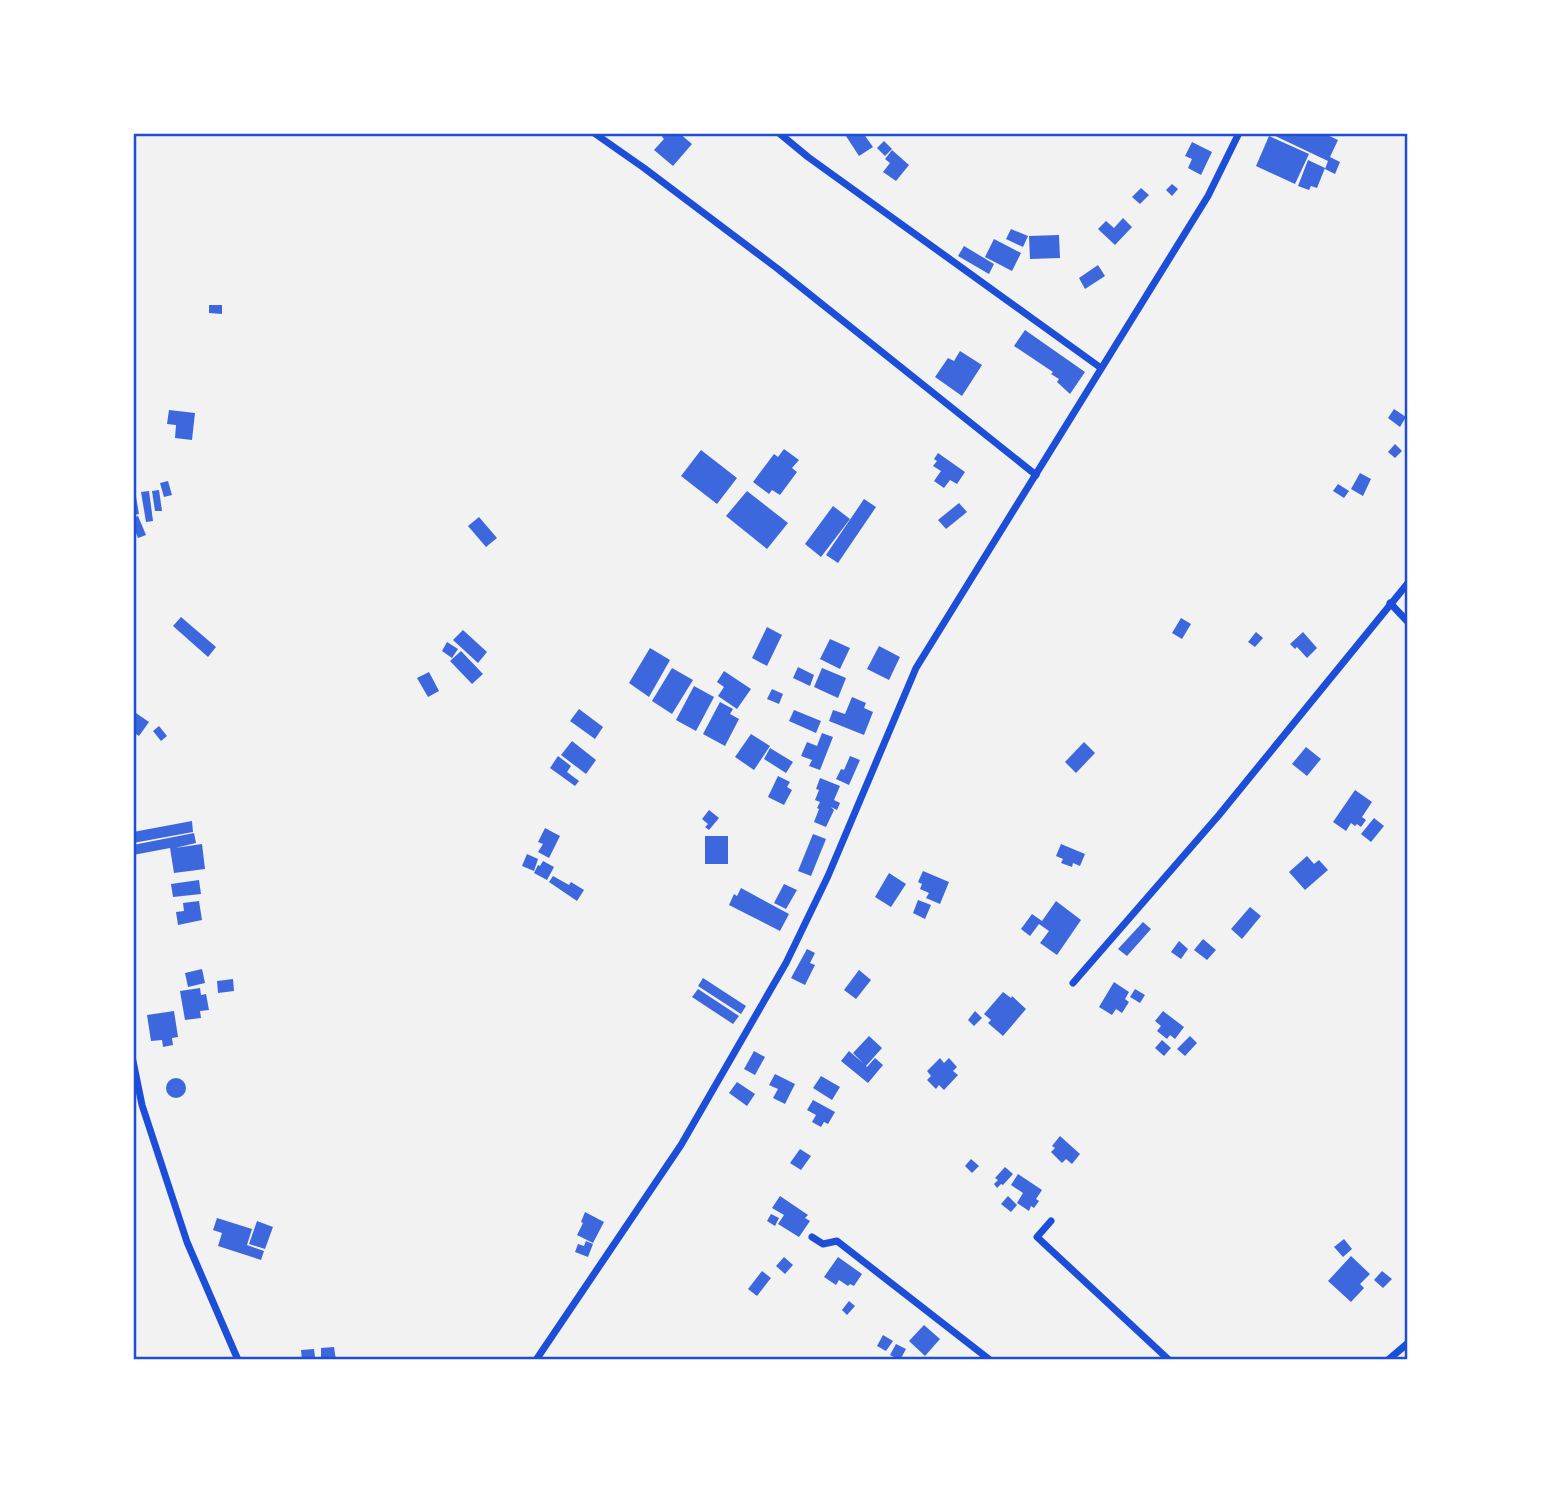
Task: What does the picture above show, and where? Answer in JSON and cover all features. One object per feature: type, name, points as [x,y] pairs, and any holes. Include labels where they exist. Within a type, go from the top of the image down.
[{"type":"street","points":[[594,133],[778,269],[1036,475]]},
{"type":"street","points":[[779,133],[808,157],[1101,368]]},
{"type":"street","points":[[536,1360],[681,1145],[780,974],[828,876],[916,668],[1208,197],[1239,133]]},
{"type":"street","points":[[1073,983],[1219,815],[1408,583]]},
{"type":"street","points":[[1390,603],[1408,622]]},
{"type":"street","points":[[133,1061],[142,1105],[187,1242],[238,1360]]},
{"type":"street","points":[[1051,1221],[1037,1237],[1169,1360]]},
{"type":"street","points":[[812,1237],[823,1244],[837,1241],[990,1360]]},
{"type":"street","points":[[1388,1360],[1408,1343]]},
{"type":"building","points":[[665,133],[679,133],[692,144],[673,166],[654,150],[664,139],[662,137]]},
{"type":"building","points":[[844,133],[863,133],[873,147],[859,156]]},
{"type":"building","points":[[1269,133],[1323,133],[1338,140],[1330,157],[1340,162],[1335,174],[1325,169],[1328,161]]},
{"type":"building","points":[[1269,136],[1309,154],[1295,184],[1256,166]]},
{"type":"building","points":[[884,141],[892,149],[885,156],[877,148]]},
{"type":"building","points":[[1192,142],[1212,152],[1201,175],[1188,168],[1192,159],[1185,156]]},
{"type":"building","points":[[892,150],[909,165],[896,181],[883,172],[890,163],[885,159]]},
{"type":"building","points":[[1308,160],[1325,168],[1317,188],[1311,186],[1309,190],[1298,186]]},
{"type":"building","points":[[1172,184],[1178,189],[1172,196],[1166,190]]},
{"type":"building","points":[[1141,188],[1149,195],[1140,204],[1132,197]]},
{"type":"building","points":[[1123,218],[1132,227],[1115,245],[1098,229],[1106,221],[1114,228]]},
{"type":"building","points":[[1011,229],[1028,236],[1023,247],[1006,239]]},
{"type":"building","points":[[1059,235],[1060,258],[1030,259],[1029,236]]},
{"type":"building","points":[[994,239],[1021,253],[1012,271],[985,257]]},
{"type":"building","points":[[964,246],[994,264],[989,274],[958,256]]},
{"type":"building","points":[[1098,265],[1105,276],[1085,289],[1079,278]]},
{"type":"building","points":[[209,305],[222,305],[222,314],[209,313]]},
{"type":"building","points":[[1025,330],[1085,372],[1070,394],[1057,382],[1059,379],[1051,374],[1053,372],[1014,346]]},
{"type":"building","points":[[960,351],[982,365],[962,396],[935,377],[948,358],[954,361]]},
{"type":"building","points":[[1394,409],[1406,417],[1400,427],[1388,418]]},
{"type":"building","points":[[169,410],[195,413],[192,440],[175,438],[176,425],[167,424]]},
{"type":"building","points":[[1395,444],[1402,451],[1395,458],[1388,452]]},
{"type":"building","points":[[784,449],[799,460],[792,468],[797,472],[780,495],[772,490],[769,494],[753,482],[774,454],[778,457]]},
{"type":"building","points":[[701,450],[737,478],[717,504],[681,476]]},
{"type":"building","points":[[938,453],[965,472],[957,484],[950,480],[944,488],[934,481],[941,471],[933,466]]},
{"type":"building","points":[[1360,473],[1371,479],[1363,496],[1351,489]]},
{"type":"building","points":[[168,481],[172,495],[164,497],[160,483]]},
{"type":"building","points":[[1338,484],[1349,491],[1344,498],[1333,491]]},
{"type":"building","points":[[159,490],[162,511],[155,511],[152,491]]},
{"type":"building","points":[[135,491],[139,514],[133,515],[133,492]]},
{"type":"building","points":[[149,491],[153,521],[146,522],[141,492]]},
{"type":"building","points":[[747,491],[788,523],[767,549],[726,516]]},
{"type":"building","points":[[864,499],[876,507],[838,563],[826,555]]},
{"type":"building","points":[[959,503],[967,512],[946,529],[938,520]]},
{"type":"building","points":[[833,506],[850,519],[821,557],[805,544]]},
{"type":"building","points":[[138,516],[146,535],[138,538],[133,518]]},
{"type":"building","points":[[479,517],[497,538],[486,547],[468,526]]},
{"type":"building","points":[[181,617],[216,647],[208,657],[173,626]]},
{"type":"building","points":[[1181,618],[1191,624],[1182,639],[1172,633]]},
{"type":"building","points":[[767,627],[782,635],[767,666],[752,658]]},
{"type":"building","points":[[463,630],[487,652],[478,663],[453,640]]},
{"type":"building","points":[[1256,632],[1263,638],[1255,647],[1248,642]]},
{"type":"building","points":[[1303,632],[1317,648],[1307,658],[1297,647],[1295,649],[1290,644]]},
{"type":"building","points":[[830,639],[850,648],[840,669],[820,659]]},
{"type":"building","points":[[447,642],[458,649],[452,658],[442,651]]},
{"type":"building","points":[[879,646],[900,657],[889,680],[867,669]]},
{"type":"building","points":[[650,648],[670,660],[649,697],[629,683]]},
{"type":"building","points":[[461,651],[483,674],[472,684],[450,661]]},
{"type":"building","points":[[798,667],[814,675],[810,686],[793,678]]},
{"type":"building","points":[[672,668],[693,680],[672,714],[652,701]]},
{"type":"building","points":[[822,668],[846,678],[838,698],[814,687]]},
{"type":"building","points":[[724,671],[751,689],[737,709],[718,696],[724,687],[717,682]]},
{"type":"building","points":[[429,672],[439,691],[428,697],[417,678]]},
{"type":"building","points":[[694,686],[714,697],[696,731],[676,720]]},
{"type":"building","points":[[772,689],[783,694],[779,704],[767,699]]},
{"type":"building","points":[[852,697],[866,703],[864,708],[873,712],[864,735],[829,721],[833,710],[845,714]]},
{"type":"building","points":[[720,702],[733,709],[730,714],[739,719],[725,746],[703,734]]},
{"type":"building","points":[[579,709],[603,727],[595,739],[570,721]]},
{"type":"building","points":[[794,710],[821,721],[816,733],[789,721]]},
{"type":"building","points":[[133,711],[149,722],[139,736],[133,732]]},
{"type":"building","points":[[159,726],[167,736],[161,741],[153,731]]},
{"type":"building","points":[[822,733],[833,737],[820,770],[809,766],[812,760],[801,756],[807,742],[817,746]]},
{"type":"building","points":[[751,734],[770,746],[754,770],[735,757]]},
{"type":"building","points":[[572,741],[596,760],[586,774],[561,755]]},
{"type":"building","points":[[1084,742],[1095,753],[1076,773],[1065,762]]},
{"type":"building","points":[[1306,747],[1321,759],[1307,776],[1292,764]]},
{"type":"building","points":[[770,748],[793,762],[786,773],[764,759]]},
{"type":"building","points":[[558,756],[571,766],[567,772],[579,781],[575,786],[550,768]]},
{"type":"building","points":[[850,756],[860,760],[849,785],[836,779],[841,769],[844,770]]},
{"type":"building","points":[[778,776],[790,782],[787,787],[792,790],[784,805],[768,797]]},
{"type":"building","points":[[820,778],[840,786],[834,800],[840,803],[837,810],[831,807],[834,810],[826,827],[814,822],[820,802],[815,800]]},
{"type":"building","points":[[1355,790],[1372,802],[1362,817],[1366,820],[1361,827],[1351,823],[1346,831],[1333,822]]},
{"type":"building","points":[[709,810],[719,818],[709,830],[705,827],[708,824],[702,819]]},
{"type":"building","points":[[1374,818],[1384,826],[1371,842],[1361,834]]},
{"type":"building","points":[[192,821],[193,832],[133,843],[133,832]]},
{"type":"building","points":[[545,828],[560,836],[549,858],[538,852],[543,844],[538,842]]},
{"type":"building","points":[[194,833],[196,843],[175,848],[202,844],[205,869],[174,873],[170,848],[133,855],[133,845]]},
{"type":"building","points":[[813,834],[826,839],[811,876],[798,871]]},
{"type":"building","points":[[705,836],[728,836],[728,864],[705,864]]},
{"type":"building","points":[[1061,844],[1085,854],[1080,866],[1073,863],[1072,867],[1061,863],[1063,859],[1056,856]]},
{"type":"building","points":[[527,854],[538,859],[534,871],[522,866]]},
{"type":"building","points":[[1307,856],[1314,864],[1319,860],[1328,870],[1305,890],[1289,872]]},
{"type":"building","points":[[543,861],[554,867],[547,880],[534,873]]},
{"type":"building","points":[[923,871],[949,882],[940,904],[926,898],[929,893],[920,889],[922,884],[918,882]]},
{"type":"building","points":[[889,873],[906,884],[891,907],[875,897]]},
{"type":"building","points":[[553,876],[584,890],[577,901],[549,882]]},
{"type":"building","points":[[199,880],[201,894],[173,897],[171,884]]},
{"type":"building","points":[[784,884],[797,890],[786,909],[774,903]]},
{"type":"building","points":[[741,888],[789,914],[780,931],[729,905],[734,894],[737,896]]},
{"type":"building","points":[[918,900],[931,905],[925,919],[913,913]]},
{"type":"building","points":[[199,901],[202,920],[178,925],[176,912],[184,911],[183,903]]},
{"type":"building","points":[[1056,901],[1081,920],[1057,955],[1040,943],[1049,931],[1039,924],[1030,936],[1021,929],[1032,914],[1042,921]]},
{"type":"building","points":[[1250,907],[1261,916],[1242,939],[1231,929]]},
{"type":"building","points":[[1143,922],[1151,929],[1127,956],[1118,949]]},
{"type":"building","points":[[1203,939],[1216,950],[1207,960],[1194,950]]},
{"type":"building","points":[[1179,941],[1188,949],[1181,959],[1171,952]]},
{"type":"building","points":[[807,949],[815,953],[810,963],[815,965],[805,985],[791,978]]},
{"type":"building","points":[[202,969],[205,983],[188,987],[185,973]]},
{"type":"building","points":[[859,970],[871,980],[856,999],[844,990]]},
{"type":"building","points":[[703,978],[746,1006],[741,1014],[698,986]]},
{"type":"building","points":[[233,979],[234,991],[218,993],[217,981]]},
{"type":"building","points":[[1114,982],[1129,992],[1125,999],[1129,1002],[1122,1013],[1116,1009],[1112,1015],[1099,1007]]},
{"type":"building","points":[[200,988],[201,995],[206,994],[209,1010],[200,1011],[201,1018],[185,1020],[180,991]]},
{"type":"building","points":[[698,989],[739,1016],[733,1024],[692,997]]},
{"type":"building","points":[[1135,989],[1145,995],[1140,1003],[1130,997]]},
{"type":"building","points":[[1003,992],[1011,998],[1012,996],[1026,1009],[1003,1036],[988,1023],[991,1020],[984,1014]]},
{"type":"building","points":[[174,1011],[178,1037],[172,1038],[173,1045],[163,1047],[162,1040],[151,1041],[147,1015]]},
{"type":"building","points":[[975,1011],[982,1018],[974,1026],[968,1020]]},
{"type":"building","points":[[1163,1011],[1184,1027],[1175,1039],[1170,1035],[1167,1039],[1157,1031],[1161,1026],[1155,1021]]},
{"type":"building","points":[[869,1036],[882,1048],[866,1066],[875,1058],[883,1065],[868,1083],[841,1061],[849,1051],[864,1064],[853,1053]]},
{"type":"building","points":[[1190,1036],[1197,1043],[1185,1056],[1177,1049]]},
{"type":"building","points":[[1162,1040],[1171,1048],[1164,1056],[1155,1048]]},
{"type":"building","points":[[754,1051],[765,1057],[755,1075],[744,1069]]},
{"type":"building","points":[[940,1058],[944,1063],[949,1058],[957,1067],[953,1071],[958,1075],[944,1090],[939,1085],[936,1089],[927,1080],[931,1076],[927,1071]]},
{"type":"building","points":[[775,1074],[795,1084],[785,1104],[773,1098],[778,1089],[769,1085]]},
{"type":"building","points":[[821,1076],[840,1087],[832,1100],[813,1088]]},
{"type":"building","points":[[176,1078],[183,1081],[186,1088],[183,1095],[176,1098],[169,1095],[166,1088],[169,1081]]},
{"type":"building","points":[[737,1082],[755,1094],[747,1106],[729,1093]]},
{"type":"building","points":[[813,1100],[835,1112],[828,1124],[824,1122],[821,1127],[812,1122],[816,1115],[807,1110]]},
{"type":"building","points":[[1060,1136],[1080,1154],[1072,1164],[1066,1159],[1062,1163],[1051,1152]]},
{"type":"building","points":[[800,1149],[811,1156],[801,1170],[790,1163]]},
{"type":"building","points":[[971,1159],[979,1166],[972,1173],[965,1166]]},
{"type":"building","points":[[1005,1167],[1013,1174],[997,1188],[994,1184],[998,1180],[995,1178]]},
{"type":"building","points":[[1018,1174],[1042,1190],[1036,1199],[1039,1201],[1034,1208],[1031,1206],[1029,1211],[1017,1203],[1023,1193],[1011,1185]]},
{"type":"building","points":[[780,1196],[808,1215],[805,1218],[810,1221],[799,1237],[778,1224],[784,1215],[772,1208]]},
{"type":"building","points":[[1008,1196],[1017,1205],[1011,1212],[1001,1204]]},
{"type":"building","points":[[585,1212],[604,1222],[593,1243],[577,1235]]},
{"type":"building","points":[[771,1214],[779,1218],[775,1226],[767,1221]]},
{"type":"building","points":[[217,1218],[252,1229],[247,1245],[264,1251],[261,1260],[218,1246],[222,1233],[213,1230]]},
{"type":"building","points":[[257,1221],[273,1227],[265,1249],[249,1244]]},
{"type":"building","points":[[1344,1239],[1352,1249],[1343,1257],[1334,1247]]},
{"type":"building","points":[[586,1241],[593,1244],[588,1257],[575,1252],[578,1244],[584,1246]]},
{"type":"building","points":[[1351,1256],[1370,1274],[1360,1284],[1364,1288],[1351,1302],[1328,1281]]},
{"type":"building","points":[[784,1257],[793,1265],[785,1274],[776,1266]]},
{"type":"building","points":[[838,1257],[862,1274],[854,1286],[848,1286],[839,1280],[836,1285],[824,1277]]},
{"type":"building","points":[[762,1271],[771,1278],[757,1296],[748,1289]]},
{"type":"building","points":[[1382,1271],[1392,1279],[1383,1288],[1374,1280]]},
{"type":"building","points":[[849,1301],[855,1306],[847,1315],[842,1310]]},
{"type":"building","points":[[924,1325],[940,1339],[925,1356],[909,1341]]},
{"type":"building","points":[[883,1335],[893,1341],[886,1351],[877,1346]]},
{"type":"building","points":[[896,1344],[906,1349],[900,1360],[890,1355]]},
{"type":"building","points":[[334,1347],[336,1360],[302,1360],[301,1350],[314,1349],[315,1357],[321,1357],[321,1348]]}]
